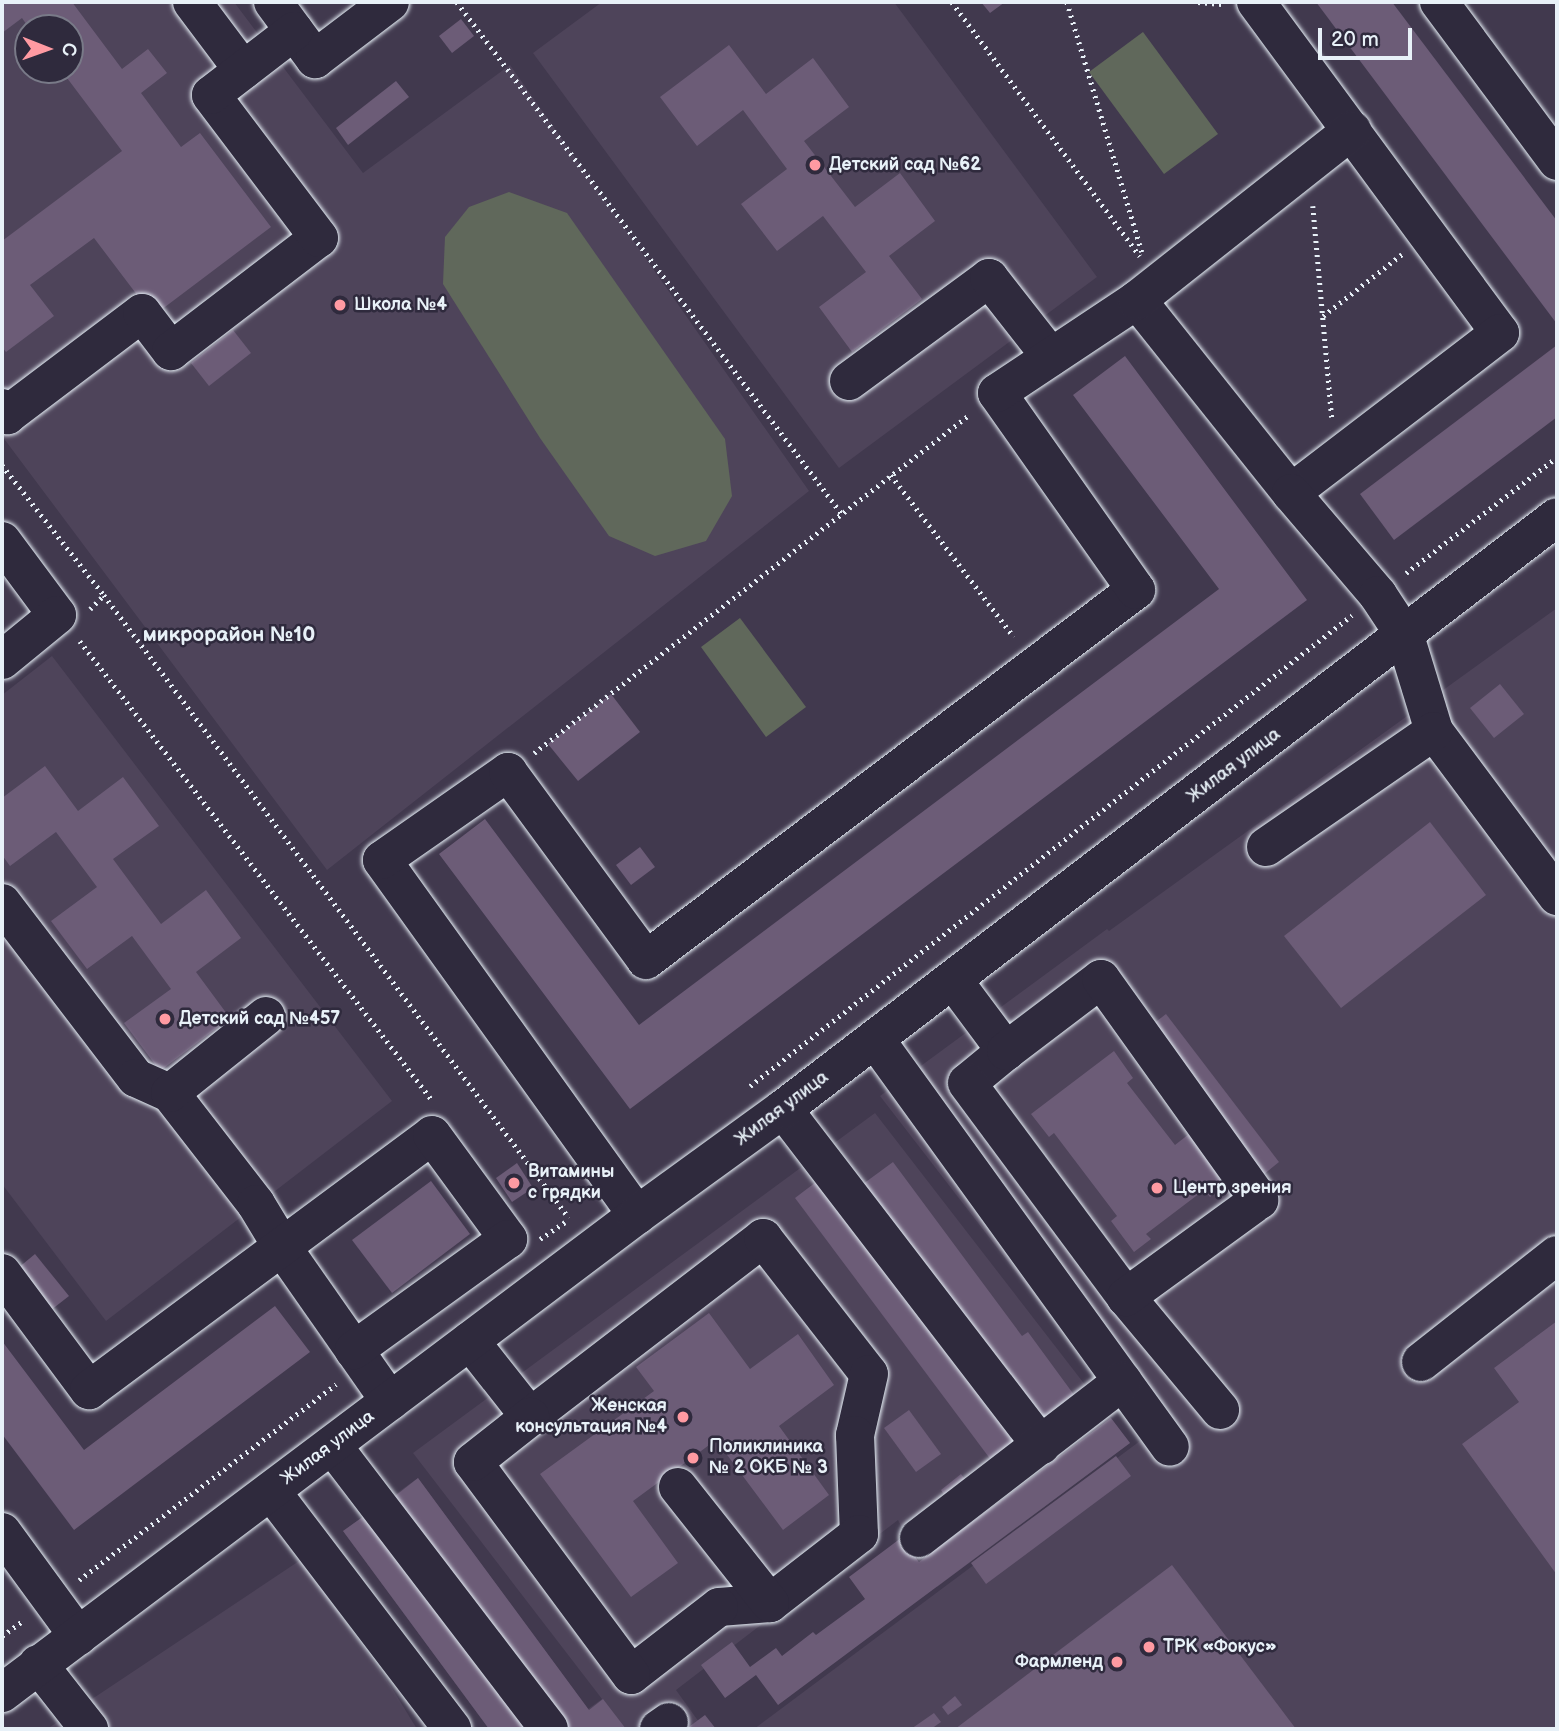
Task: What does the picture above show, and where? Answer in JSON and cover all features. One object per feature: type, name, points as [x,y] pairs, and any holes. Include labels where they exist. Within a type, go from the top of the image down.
[{"type":"street","points":[[192,2],[243,70]]},
{"type":"street","points":[[2,408],[7,415],[142,313],[171,351],[319,238],[211,94],[243,70],[284,16],[315,59],[390,2]]},
{"type":"street","points":[[1256,2],[1500,333],[1291,494]]},
{"type":"street","points":[[1439,2],[1557,161]]},
{"type":"street","points":[[625,1201],[382,860],[508,772],[646,960],[1136,590],[998,393],[1137,300],[1352,130]]},
{"type":"street","points":[[849,381],[989,278],[1051,357]]},
{"type":"street","points":[[1137,300],[1291,494],[1378,595],[1405,636],[1434,731],[1557,896]]},
{"type":"street","name":"Жилая улица","points":[[2,1693],[470,1341],[625,1201],[783,1109],[1405,636],[1557,517]]},
{"type":"street","points":[[2,541],[57,615],[2,660]]},
{"type":"street","points":[[1266,846],[1434,731]]},
{"type":"street","points":[[2,903],[136,1078],[170,1093],[256,1203],[282,1247],[390,1401]]},
{"type":"street","points":[[1126,1297],[1259,1200],[1101,979],[967,1083],[1126,1297],[1220,1409]]},
{"type":"street","points":[[953,980],[1006,1051]]},
{"type":"street","points":[[170,1093],[266,1016]]},
{"type":"street","points":[[875,1039],[1170,1447]]},
{"type":"street","points":[[783,1109],[1041,1445]]},
{"type":"street","points":[[2,1273],[89,1390],[432,1135],[508,1239],[359,1357]]},
{"type":"street","points":[[763,1238],[869,1374],[855,1435],[859,1534],[770,1603],[719,1607],[631,1675],[473,1462],[530,1418],[763,1238]]},
{"type":"street","points":[[1421,1362],[1557,1255]]},
{"type":"street","points":[[470,1341],[530,1418]]},
{"type":"street","points":[[919,1538],[1123,1381]]},
{"type":"street","points":[[332,1445],[549,1729]]},
{"type":"street","points":[[678,1487],[770,1603]]},
{"type":"street","points":[[271,1491],[452,1729]]},
{"type":"street","points":[[2,1532],[78,1636]]},
{"type":"street","points":[[38,1664],[89,1729]]},
{"type":"path","points":[[457,2],[842,514]]},
{"type":"path","points":[[951,2],[1145,264],[1067,2]]},
{"type":"path","points":[[1309,164],[1335,459]]},
{"type":"path","points":[[1322,316],[1427,234]]},
{"type":"path","points":[[508,772],[998,393]]},
{"type":"path","points":[[747,1088],[1557,457]]},
{"type":"path","points":[[2,465],[104,595],[569,1218]]},
{"type":"path","points":[[891,475],[1036,666]]},
{"type":"path","points":[[87,612],[104,595]]},
{"type":"path","points":[[78,639],[432,1099],[432,1135]]},
{"type":"path","points":[[529,1247],[569,1218],[625,1201]]},
{"type":"path","points":[[2,1636],[51,1601],[359,1357]]},
{"type":"shaded area","name":"Школа №4","points":[[2,2],[234,2],[363,173],[510,65],[809,491],[327,870],[2,436]]},
{"type":"shaded area","name":"Детский сад №62","points":[[602,2],[894,2],[1097,277],[839,468],[533,53]]},
{"type":"shaded area","points":[[1557,608],[1557,1729],[754,1729],[1144,1438],[880,1096],[1107,929],[1109,931]]},
{"type":"shaded area","name":"Детский сад №457","points":[[52,656],[392,1101],[106,1321],[2,1184],[2,695]]},
{"type":"shaded area","name":"Поликлиника № 2 ОКБ № 3","points":[[875,1113],[1130,1443],[937,1587],[919,1562],[898,1520],[676,1690],[704,1729],[489,1729],[343,1531],[418,1478],[588,1709],[602,1699],[413,1453]]},
{"type":"shaded area","points":[[302,1559],[390,1685],[417,1729],[47,1729]]},
{"type":"green space","points":[[1143,32],[1218,134],[1164,174],[1089,72]]},
{"type":"green space","points":[[509,192],[567,213],[725,439],[732,496],[706,541],[655,556],[609,536],[540,438],[443,284],[445,237],[469,207]]},
{"type":"green space","points":[[740,618],[806,707],[766,737],[701,647]]},
{"type":"building","points":[[2,2],[72,2],[81,14],[14,14],[14,24],[2,33]]},
{"type":"building","points":[[981,2],[1005,2],[990,13]]},
{"type":"building","points":[[1316,2],[1392,2],[1557,221],[1557,324]]},
{"type":"building","points":[[84,18],[122,69],[148,49],[167,73],[141,93],[181,147],[200,133],[271,227],[153,316],[94,238],[30,285],[54,316],[6,352],[2,347],[2,241],[122,151],[72,84],[84,84]]},
{"type":"building","points":[[461,19],[474,36],[452,53],[439,36]]},
{"type":"building","points":[[729,45],[766,94],[813,58],[849,107],[804,141],[855,207],[900,173],[935,221],[889,256],[922,299],[852,352],[819,307],[866,272],[823,216],[777,251],[741,204],[787,169],[743,110],[697,146],[660,97]]},
{"type":"building","points":[[396,81],[409,97],[348,145],[336,128]]},
{"type":"building","points":[[233,330],[251,353],[209,386],[191,363]]},
{"type":"building","points":[[1557,345],[1557,417],[1394,540],[1360,494]]},
{"type":"building","points":[[1125,356],[1307,600],[630,1109],[439,854],[485,819],[639,1025],[1219,589],[1073,395]]},
{"type":"building","points":[[1500,684],[1524,714],[1494,738],[1470,708]]},
{"type":"building","points":[[611,694],[640,732],[578,781],[548,744]]},
{"type":"building","points":[[45,766],[78,811],[123,777],[159,826],[113,859],[161,924],[206,890],[241,938],[196,972],[230,1018],[160,1071],[124,1023],[171,989],[132,936],[87,969],[51,921],[97,887],[56,832],[10,866],[2,855],[2,798]]},
{"type":"building","points":[[1430,822],[1486,895],[1341,1008],[1284,936]]},
{"type":"building","points":[[640,847],[655,867],[631,885],[616,865]]},
{"type":"building","points":[[1166,1014],[1279,1162],[1258,1179],[1144,1031]]},
{"type":"building","points":[[1114,1051],[1133,1078],[1127,1083],[1175,1145],[1189,1134],[1226,1184],[1210,1197],[1204,1190],[1146,1234],[1151,1239],[1134,1252],[1111,1221],[1117,1216],[1054,1133],[1049,1137],[1031,1114]]},
{"type":"building","points":[[893,1162],[1022,1336],[1028,1332],[1080,1403],[1045,1430],[863,1184]]},
{"type":"building","name":"Витамины с грядки","points":[[517,1163],[533,1188],[512,1202],[496,1178]]},
{"type":"building","points":[[820,1179],[1018,1446],[994,1464],[795,1198]]},
{"type":"building","points":[[431,1181],[470,1234],[392,1293],[352,1240]]},
{"type":"building","points":[[35,1254],[69,1296],[46,1314],[12,1273]]},
{"type":"building","points":[[275,1306],[310,1352],[74,1530],[2,1434],[2,1341],[84,1450]]},
{"type":"building","points":[[709,1313],[750,1369],[798,1334],[834,1385],[779,1426],[829,1495],[783,1530],[716,1440],[633,1501],[678,1563],[631,1597],[540,1474],[654,1391],[636,1367]]},
{"type":"building","points":[[1557,1321],[1557,1575],[1462,1444],[1519,1402],[1494,1368]]},
{"type":"building","points":[[909,1410],[941,1454],[916,1472],[884,1428]]},
{"type":"building","points":[[1111,1418],[1130,1443],[778,1705],[756,1675],[725,1698],[701,1665],[732,1642],[750,1667],[776,1648],[782,1656],[813,1632],[816,1635],[865,1599],[849,1577],[901,1538],[919,1562]]},
{"type":"building","points":[[1116,1456],[1131,1476],[986,1584],[971,1563]]},
{"type":"building","points":[[961,1474],[970,1486],[949,1502],[941,1490]]},
{"type":"building","points":[[418,1478],[589,1710],[603,1699],[626,1729],[567,1729],[395,1496]]},
{"type":"building","points":[[371,1511],[533,1729],[489,1729],[343,1531]]},
{"type":"building","name":"ТРК «Фокус»","points":[[1172,1565],[1296,1729],[955,1729]]},
{"type":"building","points":[[955,1696],[962,1705],[948,1715],[942,1707]]},
{"type":"building","points":[[934,1713],[941,1722],[931,1729],[911,1729]]},
{"type":"building","points":[[705,1715],[716,1729],[686,1729]]},
{"type":"place","name":"Детский сад №62","points":[[815,165]]},
{"type":"place","name":"Школа №4","points":[[340,305]]},
{"type":"place","name":"Детский сад №457","points":[[165,1019]]},
{"type":"place","name":"Витамины с грядки","points":[[514,1183]]},
{"type":"place","name":"Центр зрения","points":[[1157,1188]]},
{"type":"place","name":"Женская консультация №4","points":[[683,1417]]},
{"type":"place","name":"Поликлиника № 2 ОКБ № 3","points":[[693,1458]]},
{"type":"place","name":"ТРК «Фокус»","points":[[1149,1647]]},
{"type":"place","name":"Фармленд","points":[[1117,1662]]},
{"type":"district","name":"микрорайон №10","points":[[229,635]]}]
